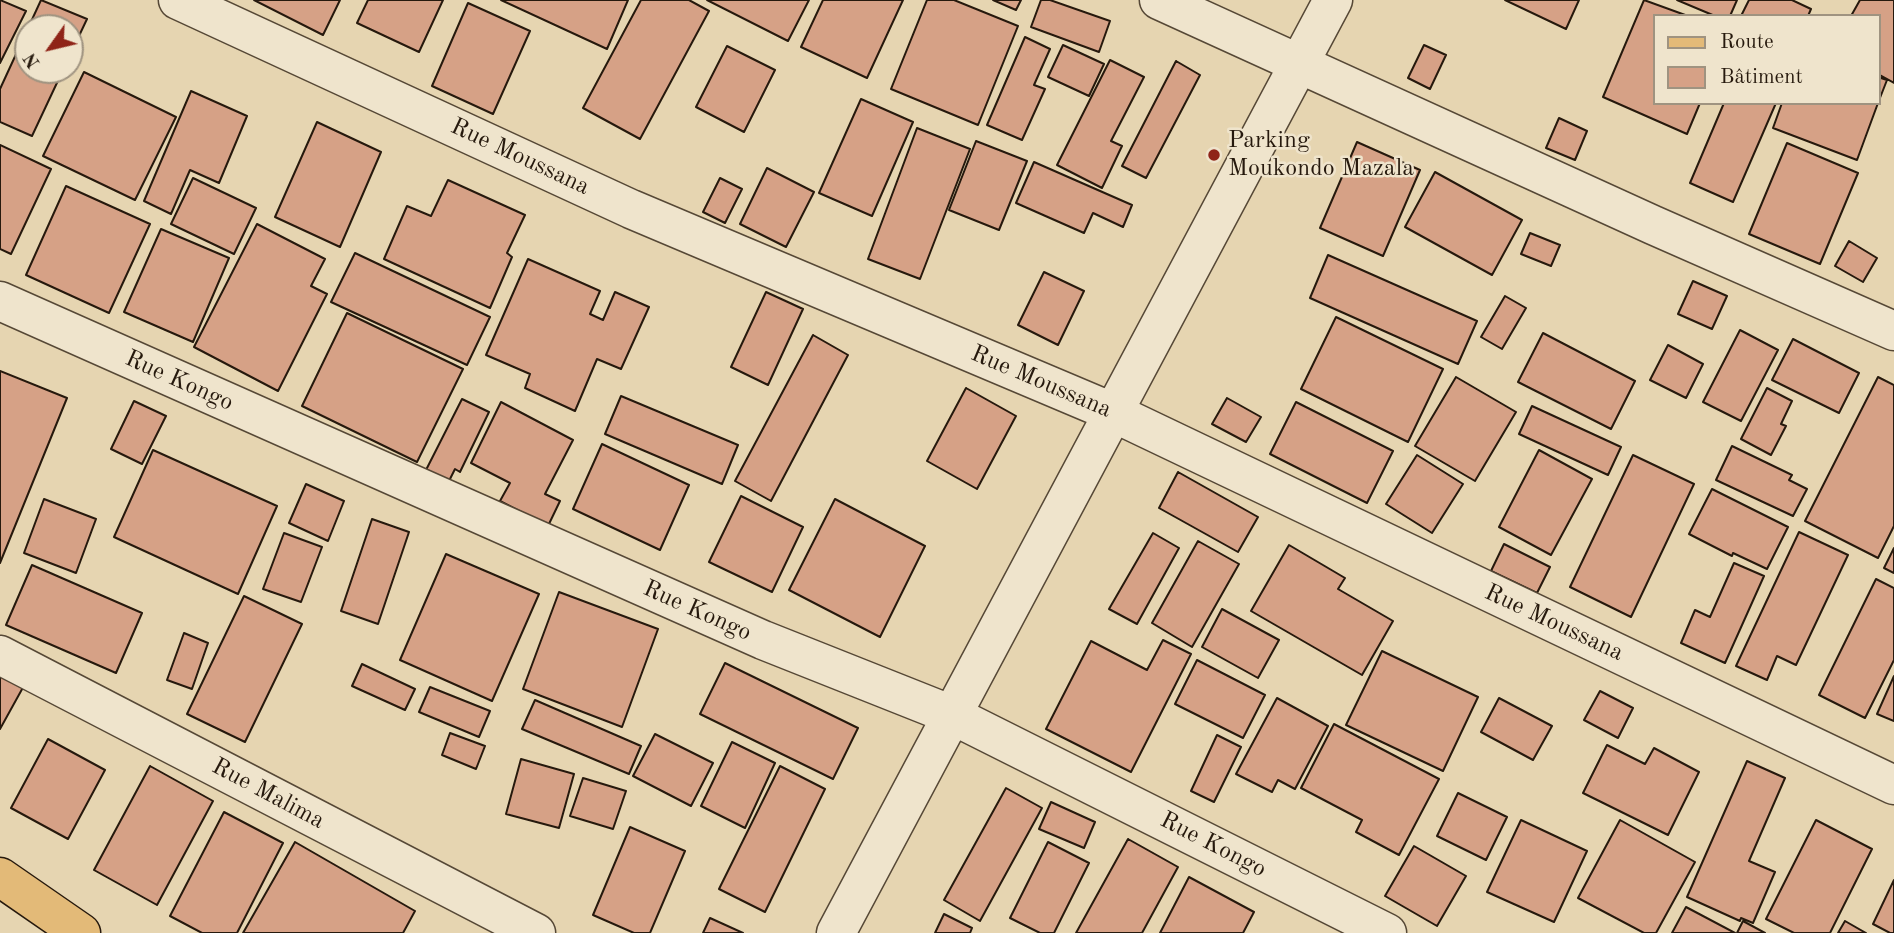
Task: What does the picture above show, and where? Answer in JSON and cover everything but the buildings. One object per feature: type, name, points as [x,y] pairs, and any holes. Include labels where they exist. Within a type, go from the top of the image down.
[{"type":"main road","points":[[0,877],[81,933]]},
{"type":"street","name":"Rue Moussana","points":[[178,0],[631,209],[1112,412],[1894,785]]},
{"type":"street","points":[[1159,0],[1640,220],[1894,331]]},
{"type":"street","points":[[836,933],[1333,0]]},
{"type":"street","name":"Rue Kongo","points":[[0,301],[763,640],[952,715],[1387,933]]},
{"type":"street","name":"Rue Malima","points":[[0,655],[536,933]]},
{"type":"place","name":"Parking Moukondo Mazala","points":[[1214,155]]}]
